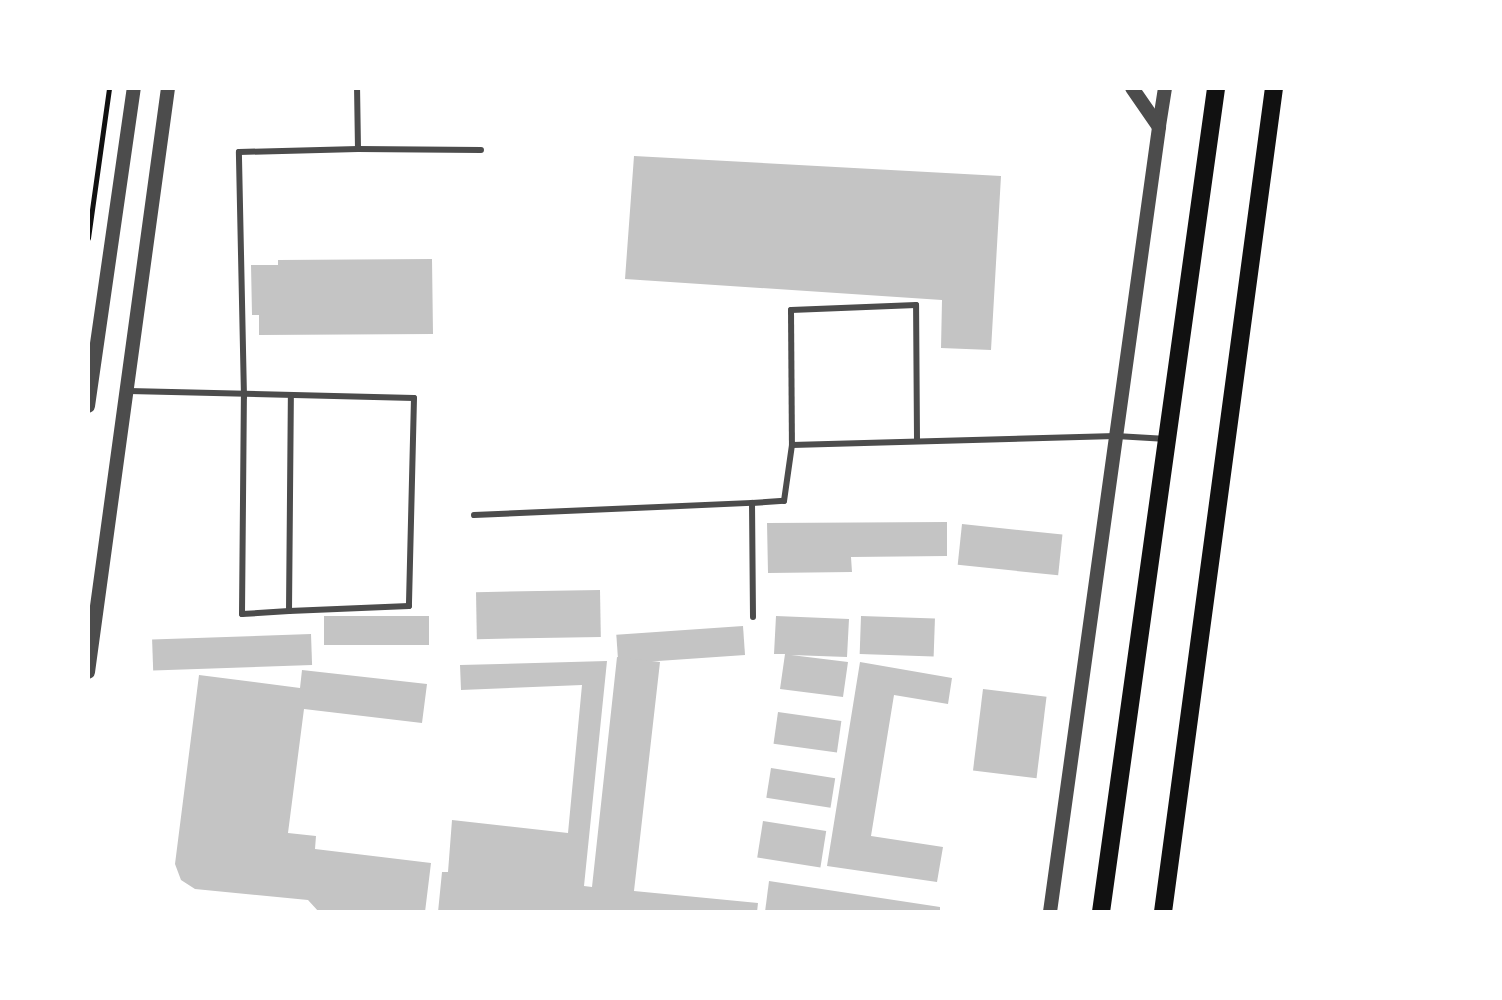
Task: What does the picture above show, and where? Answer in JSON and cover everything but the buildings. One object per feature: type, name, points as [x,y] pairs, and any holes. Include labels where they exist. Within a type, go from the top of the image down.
[{"type":"main road","points":[[1101,912],[1216,88]]},
{"type":"main road","points":[[1163,912],[1274,88]]},
{"type":"street","points":[[88,406],[93,336],[134,88]]},
{"type":"street","points":[[88,672],[168,88]]},
{"type":"street","points":[[1132,88],[1158,127]]},
{"type":"street","points":[[1050,912],[1165,88]]},
{"type":"lane","points":[[358,88],[358,149]]},
{"type":"lane","points":[[128,391],[244,397],[414,398],[410,606],[242,614],[244,397],[238,152],[481,150]]},
{"type":"lane","points":[[474,515],[784,501],[792,445],[791,310],[916,306],[917,439]]},
{"type":"lane","points":[[290,611],[291,398]]},
{"type":"lane","points":[[792,445],[917,439],[1170,439]]},
{"type":"lane","points":[[752,503],[753,617]]},
{"type":"path","points":[[88,238],[108,88]]}]
